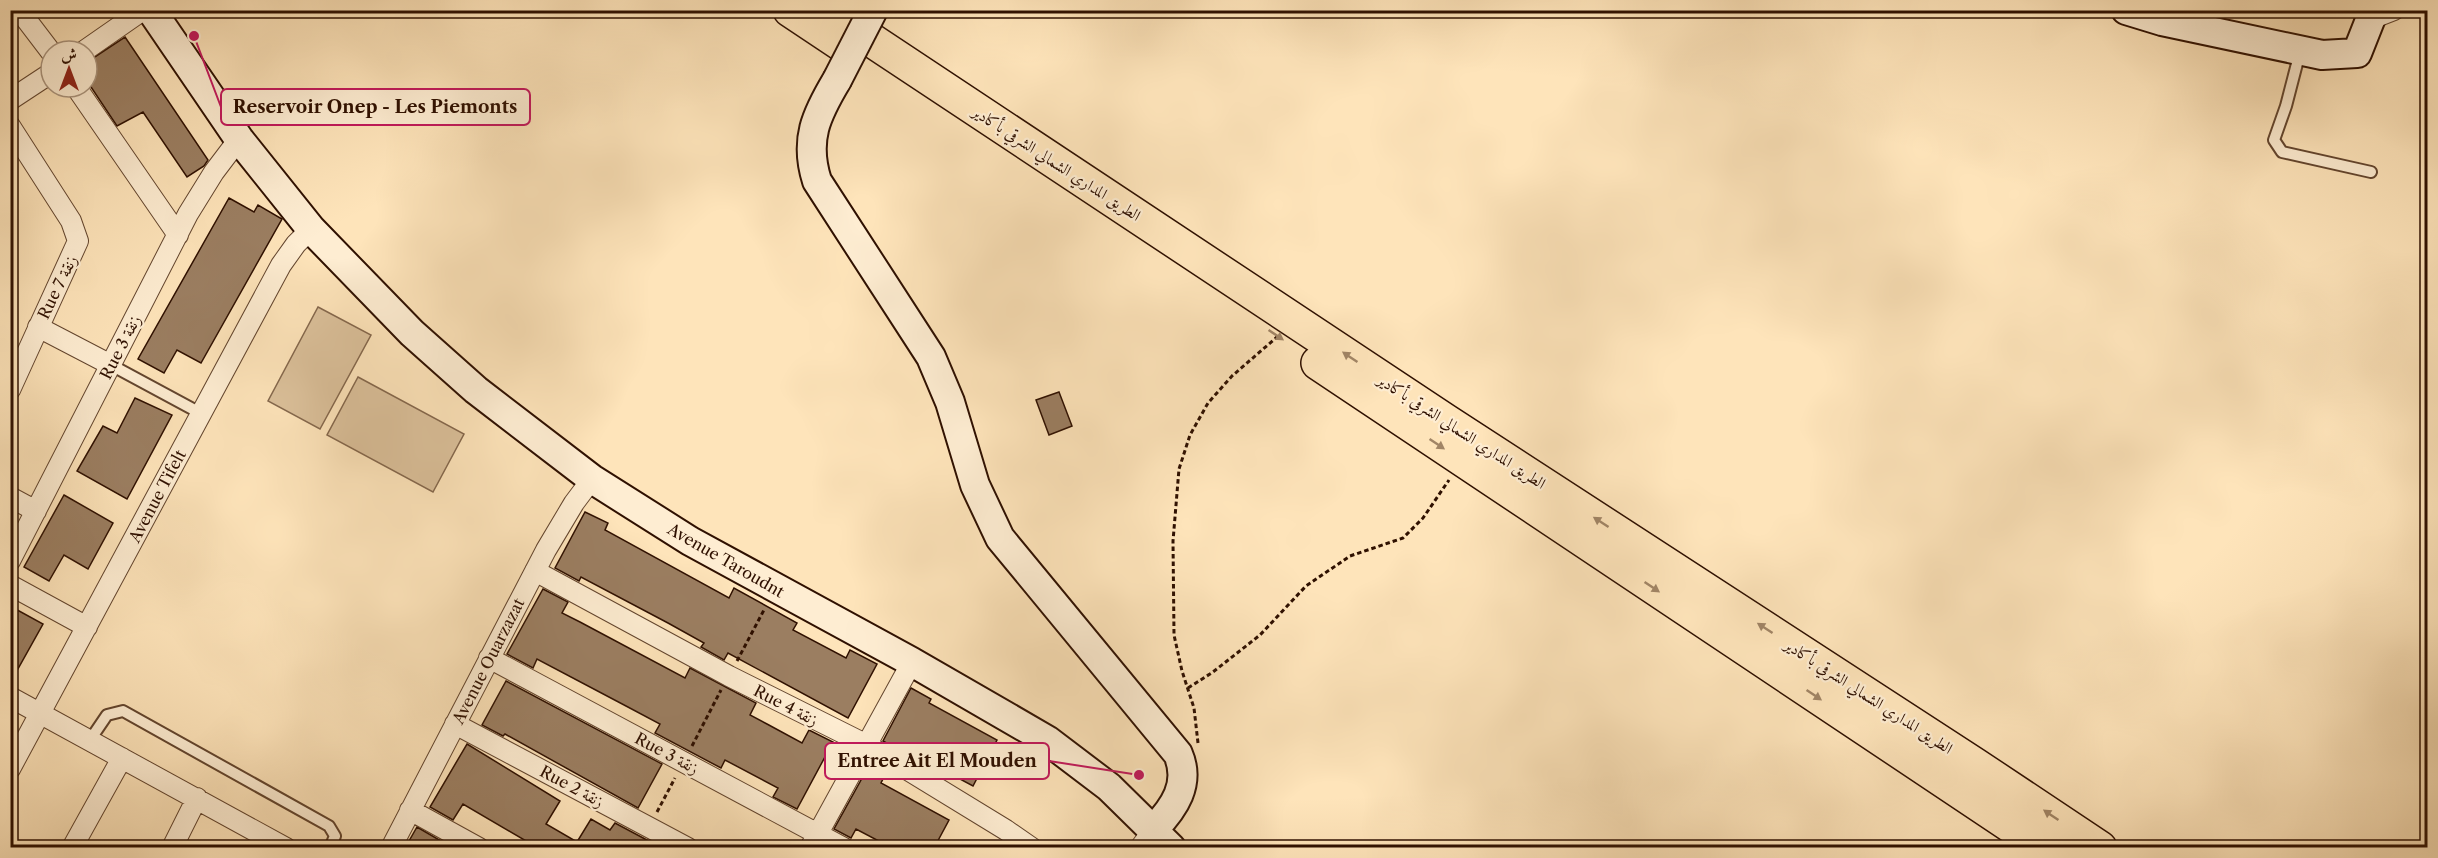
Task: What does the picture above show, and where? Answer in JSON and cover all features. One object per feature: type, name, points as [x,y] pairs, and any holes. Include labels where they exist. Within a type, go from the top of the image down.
[{"type":"highway","name":"الطريق المداري الشمالي الشرقي بأكادير","points":[[790,10],[2044,848]]},
{"type":"highway","name":"الطريق المداري الشمالي الشرقي بأكادير","points":[[826,10],[1446,422],[1965,757],[2100,848]]},
{"type":"street","points":[[19,10],[41,39]]},
{"type":"street","points":[[99,41],[143,10]]},
{"type":"street","name":"Avenue Taroudnt","points":[[151,10],[239,139],[311,229],[443,363],[592,479],[690,541],[912,662],[1047,740],[1089,771],[1155,841]]},
{"type":"street","points":[[873,10],[821,106],[812,132],[812,159],[822,191],[932,357],[950,402],[975,485],[1000,538],[1178,754],[1183,777],[1176,802],[1155,841]]},
{"type":"street","points":[[2126,10],[2163,16],[2322,55],[2356,53],[2380,13]]},
{"type":"street","points":[[10,100],[39,81]]},
{"type":"street","points":[[84,99],[178,235]]},
{"type":"street","name":"Rue 7 زنقة","points":[[10,126],[71,221],[77,236],[76,247],[13,378]]},
{"type":"street","name":"Rue 3 زنقة","points":[[10,561],[178,235],[214,172],[239,139]]},
{"type":"street","name":"Avenue Tifelt","points":[[10,769],[281,265],[296,244],[311,229]]},
{"type":"street","points":[[38,327],[111,365]]},
{"type":"street","name":"Avenue Ouarzazat","points":[[391,848],[534,572],[558,528],[592,479]]},
{"type":"street","points":[[10,497],[36,511]]},
{"type":"street","name":"Rue 4 زنقة","points":[[534,572],[729,676],[867,745],[1032,848]]},
{"type":"street","points":[[10,585],[87,627]]},
{"type":"street","name":"Rue 3 زنقة","points":[[489,658],[683,762],[814,840],[844,848]]},
{"type":"street","points":[[814,840],[912,662]]},
{"type":"street","points":[[10,697],[286,847]]},
{"type":"street","name":"Rue 2 زنقة","points":[[455,724],[688,848]]},
{"type":"street","points":[[72,848],[122,758]]},
{"type":"street","points":[[172,848],[196,798]]},
{"type":"street","points":[[410,810],[479,848]]},
{"type":"lane","points":[[2301,49],[2286,106],[2274,140],[2282,152],[2371,172]]},
{"type":"lane","points":[[111,365],[202,414]]},
{"type":"lane","points":[[90,740],[107,715],[123,711],[329,826],[335,836],[330,848]]},
{"type":"path","points":[[1181,761],[1194,752],[1198,738],[1194,708],[1178,655],[1173,614],[1173,541],[1179,469],[1190,435],[1208,403],[1232,376],[1278,336]]},
{"type":"path","points":[[1188,687],[1213,672],[1260,635],[1306,586],[1350,556],[1403,538],[1423,518],[1441,494],[1460,459]]},
{"type":"path","points":[[649,827],[776,588]]},
{"type":"shaded area","points":[[318,307],[371,335],[320,429],[268,401]]},
{"type":"shaded area","points":[[358,377],[464,434],[433,492],[327,435]]},
{"type":"building","points":[[125,37],[208,160],[204,166],[187,177],[143,112],[117,126],[99,99],[99,54]]},
{"type":"building","points":[[229,198],[254,212],[258,205],[282,219],[201,363],[177,350],[164,373],[138,359]]},
{"type":"building","points":[[1059,392],[1072,426],[1049,435],[1036,400]]},
{"type":"building","points":[[135,398],[172,415],[127,499],[77,471],[103,426],[117,433]]},
{"type":"building","points":[[64,495],[113,523],[88,569],[64,555],[49,581],[24,567]]},
{"type":"building","points":[[585,512],[608,523],[605,530],[729,598],[734,588],[797,623],[793,630],[846,658],[850,650],[877,664],[848,718],[728,653],[724,660],[701,647],[704,643],[668,623],[581,577],[579,581],[555,568]]},
{"type":"building","points":[[543,589],[568,602],[562,613],[685,678],[690,668],[756,703],[750,715],[802,743],[809,730],[833,742],[797,809],[773,797],[778,788],[725,760],[721,768],[655,733],[660,724],[537,659],[533,668],[507,654]]},
{"type":"building","points":[[10,606],[43,624],[10,683]]},
{"type":"building","points":[[506,681],[662,764],[638,808],[505,734],[503,736],[482,725]]},
{"type":"building","points":[[911,688],[931,699],[929,703],[997,740],[973,786],[900,747],[899,750],[883,741]]},
{"type":"building","points":[[467,744],[560,801],[546,824],[577,842],[591,819],[610,830],[615,823],[662,848],[538,848],[463,804],[453,820],[430,807]]},
{"type":"building","points":[[871,762],[887,771],[881,783],[949,820],[934,848],[892,848],[856,829],[851,838],[834,829]]},
{"type":"building","points":[[417,827],[453,848],[405,848]]},
{"type":"place","name":"Reservoir Onep - Les Piemonts","points":[[194,36]]},
{"type":"place","name":"Entree Ait El Mouden","points":[[1139,775]]}]
